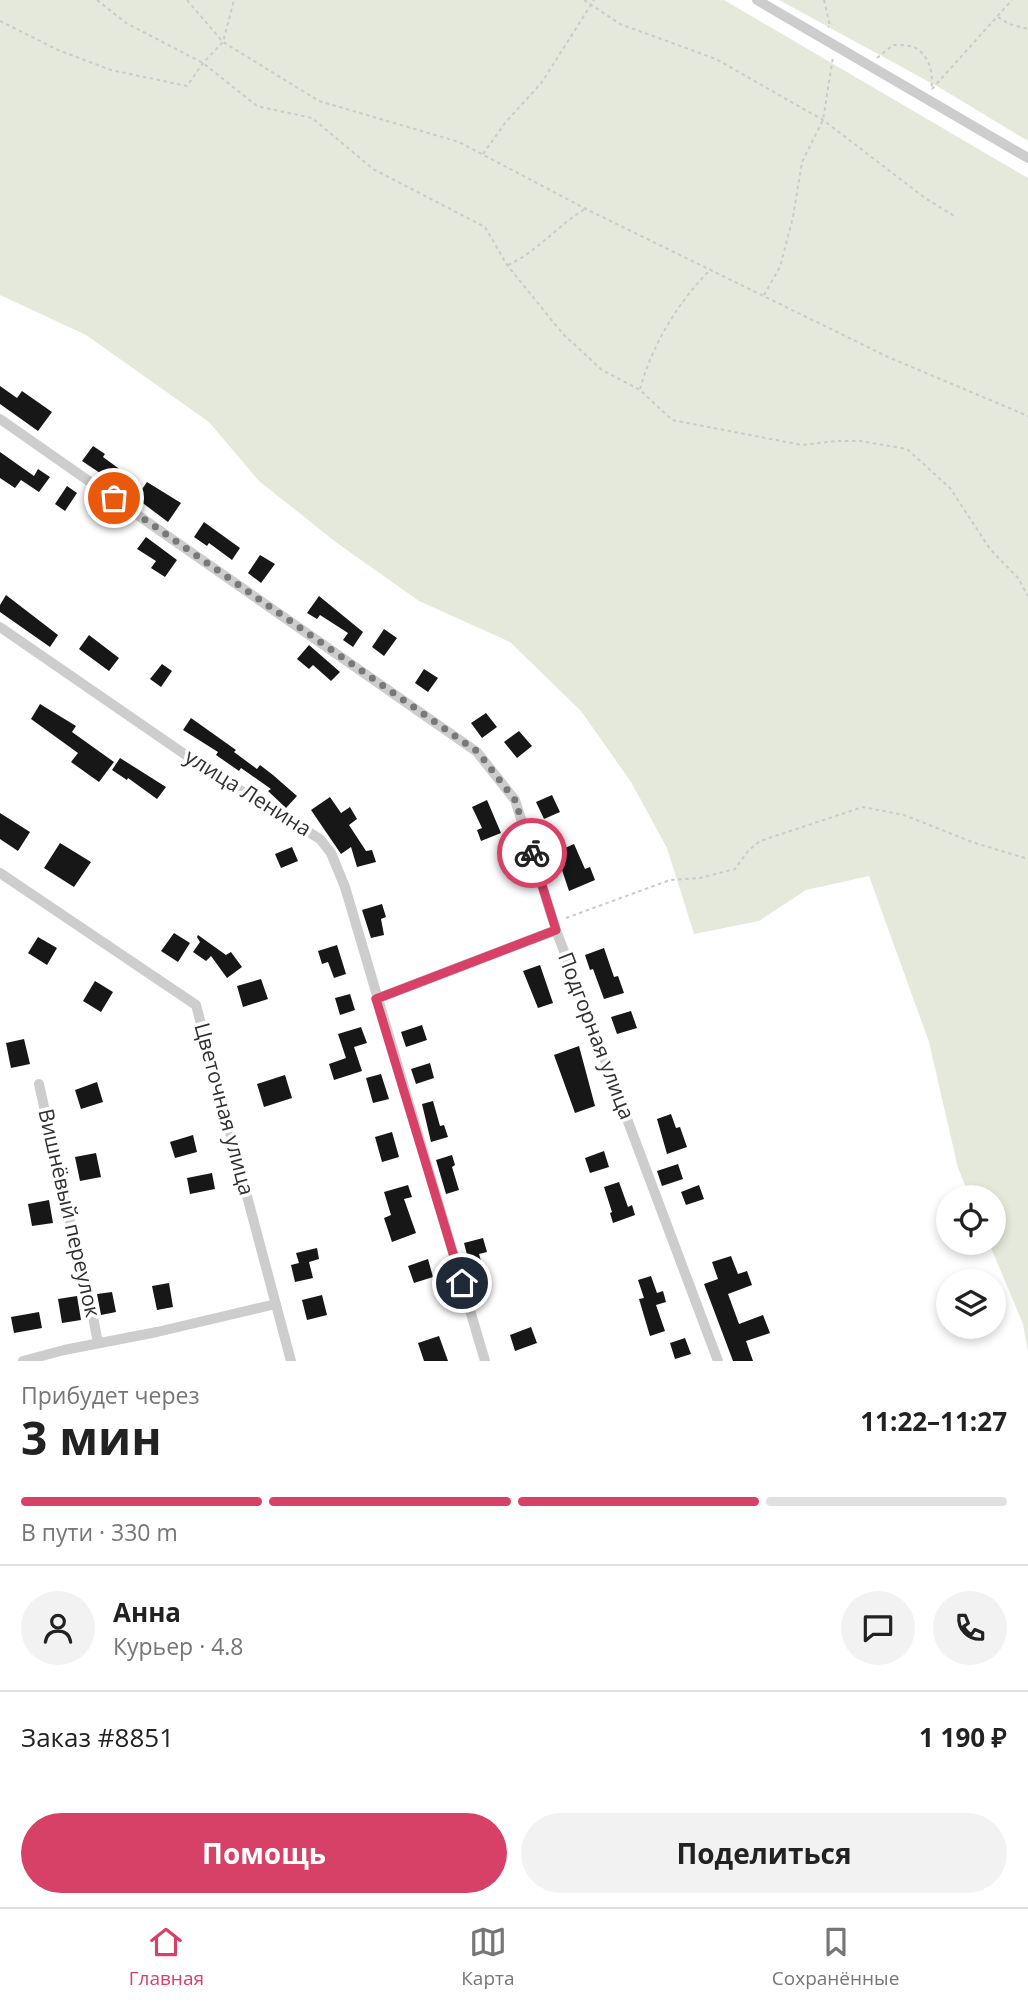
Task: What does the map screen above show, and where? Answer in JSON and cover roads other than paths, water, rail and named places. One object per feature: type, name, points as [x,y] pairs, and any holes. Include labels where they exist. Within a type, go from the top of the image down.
[{"type":"street","points":[[757,0],[1028,158]]},
{"type":"street","name":"Подгорная улица","points":[[0,419],[478,752],[515,800],[555,926],[718,1361]]},
{"type":"street","name":"улица Ленина","points":[[0,627],[209,771],[320,839],[331,853],[345,887],[485,1361]]},
{"type":"street","name":"Цветочная улица","points":[[0,873],[196,1005],[291,1361]]},
{"type":"street","points":[[376,999],[555,926]]},
{"type":"street","name":"Вишнёвый переулок","points":[[39,1084],[98,1343]]},
{"type":"street","points":[[23,1361],[276,1304]]}]
